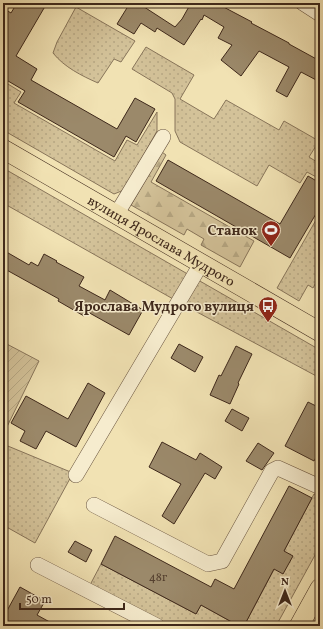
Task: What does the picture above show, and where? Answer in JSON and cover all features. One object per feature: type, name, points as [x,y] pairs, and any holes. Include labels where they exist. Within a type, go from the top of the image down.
[{"type":"main road","name":"вулиця Ярослава Мудрого","points":[[3,149],[320,332]]},
{"type":"main road","points":[[299,626],[320,588]]},
{"type":"street","points":[[303,3],[320,14]]},
{"type":"street","points":[[116,214],[163,137]]},
{"type":"street","points":[[76,475],[201,264]]},
{"type":"street","points":[[94,505],[208,564],[222,561],[272,471],[278,468],[320,487]]},
{"type":"street","points":[[38,565],[157,626]]},
{"type":"green space","points":[[76,7],[135,41],[121,62],[114,59],[98,83],[68,67],[53,53],[57,42]]},
{"type":"green space","points":[[146,47],[194,75],[180,99],[214,119],[226,100],[279,130],[284,121],[319,141],[309,157],[320,164],[320,179],[307,172],[300,183],[269,165],[257,186],[180,142],[175,131],[175,99],[172,93],[132,69]]},
{"type":"green space","points":[[3,81],[21,92],[14,103],[115,161],[127,140],[137,145],[157,112],[157,131],[124,190],[114,194],[3,130]]},
{"type":"green space","points":[[162,152],[166,155],[151,182],[254,241],[240,267],[201,245],[204,239],[187,229],[184,235],[131,205]]},
{"type":"green space","points":[[3,168],[320,350],[320,378],[182,304],[3,203]]},
{"type":"green space","points":[[320,213],[320,275],[313,288],[308,285],[299,301],[277,288]]},
{"type":"green space","points":[[3,342],[39,361],[3,435]]},
{"type":"green space","points":[[3,444],[73,473],[35,543],[3,525]]},
{"type":"green space","points":[[314,494],[320,497],[320,546],[276,626],[244,626]]},
{"type":"green space","points":[[101,564],[196,614],[201,605],[239,626],[168,626],[90,585]]},
{"type":"building","points":[[17,3],[47,3],[16,56],[37,69],[31,80],[117,129],[135,98],[155,109],[136,142],[126,136],[114,157],[18,102],[25,91],[3,78],[3,8],[11,13]]},
{"type":"building","points":[[130,3],[138,3],[175,27],[182,19],[191,3],[216,3],[320,61],[320,82],[301,72],[287,97],[276,91],[289,67],[259,51],[241,76],[221,60],[232,45],[218,38],[224,27],[204,15],[184,45],[157,28],[155,32],[141,23],[134,34],[117,24]]},
{"type":"building","points":[[168,160],[280,224],[308,176],[320,183],[320,207],[290,258],[156,181]]},
{"type":"building","points":[[3,250],[29,265],[31,262],[38,266],[44,254],[84,277],[79,286],[105,300],[110,290],[143,310],[129,335],[86,311],[84,316],[58,301],[59,299],[3,268]]},
{"type":"building","points":[[179,344],[203,357],[195,372],[171,358]]},
{"type":"building","points":[[236,346],[252,354],[230,404],[210,395],[219,375],[221,376]]},
{"type":"building","points":[[88,383],[105,393],[76,447],[46,431],[36,449],[20,441],[25,431],[11,423],[26,396],[68,419]]},
{"type":"building","points":[[308,402],[320,408],[320,450],[314,461],[285,446]]},
{"type":"building","points":[[232,409],[249,418],[242,431],[225,421]]},
{"type":"building","points":[[162,442],[196,460],[200,453],[222,467],[215,479],[205,473],[174,524],[162,516],[181,484],[149,467]]},
{"type":"building","points":[[258,443],[274,453],[262,470],[246,461]]},
{"type":"building","points":[[289,486],[312,498],[284,551],[293,556],[283,574],[274,569],[244,626],[239,626],[201,605],[196,614],[101,564],[115,536],[211,587],[215,579],[234,589]]},
{"type":"building","points":[[75,541],[92,550],[86,562],[68,552]]},
{"type":"building","points":[[20,587],[45,601],[37,615],[57,626],[3,626],[3,618]]},
{"type":"place","name":"Станок","points":[[271,247]]},
{"type":"place","name":"Ярослава Мудрого вулиця","points":[[268,323]]}]
